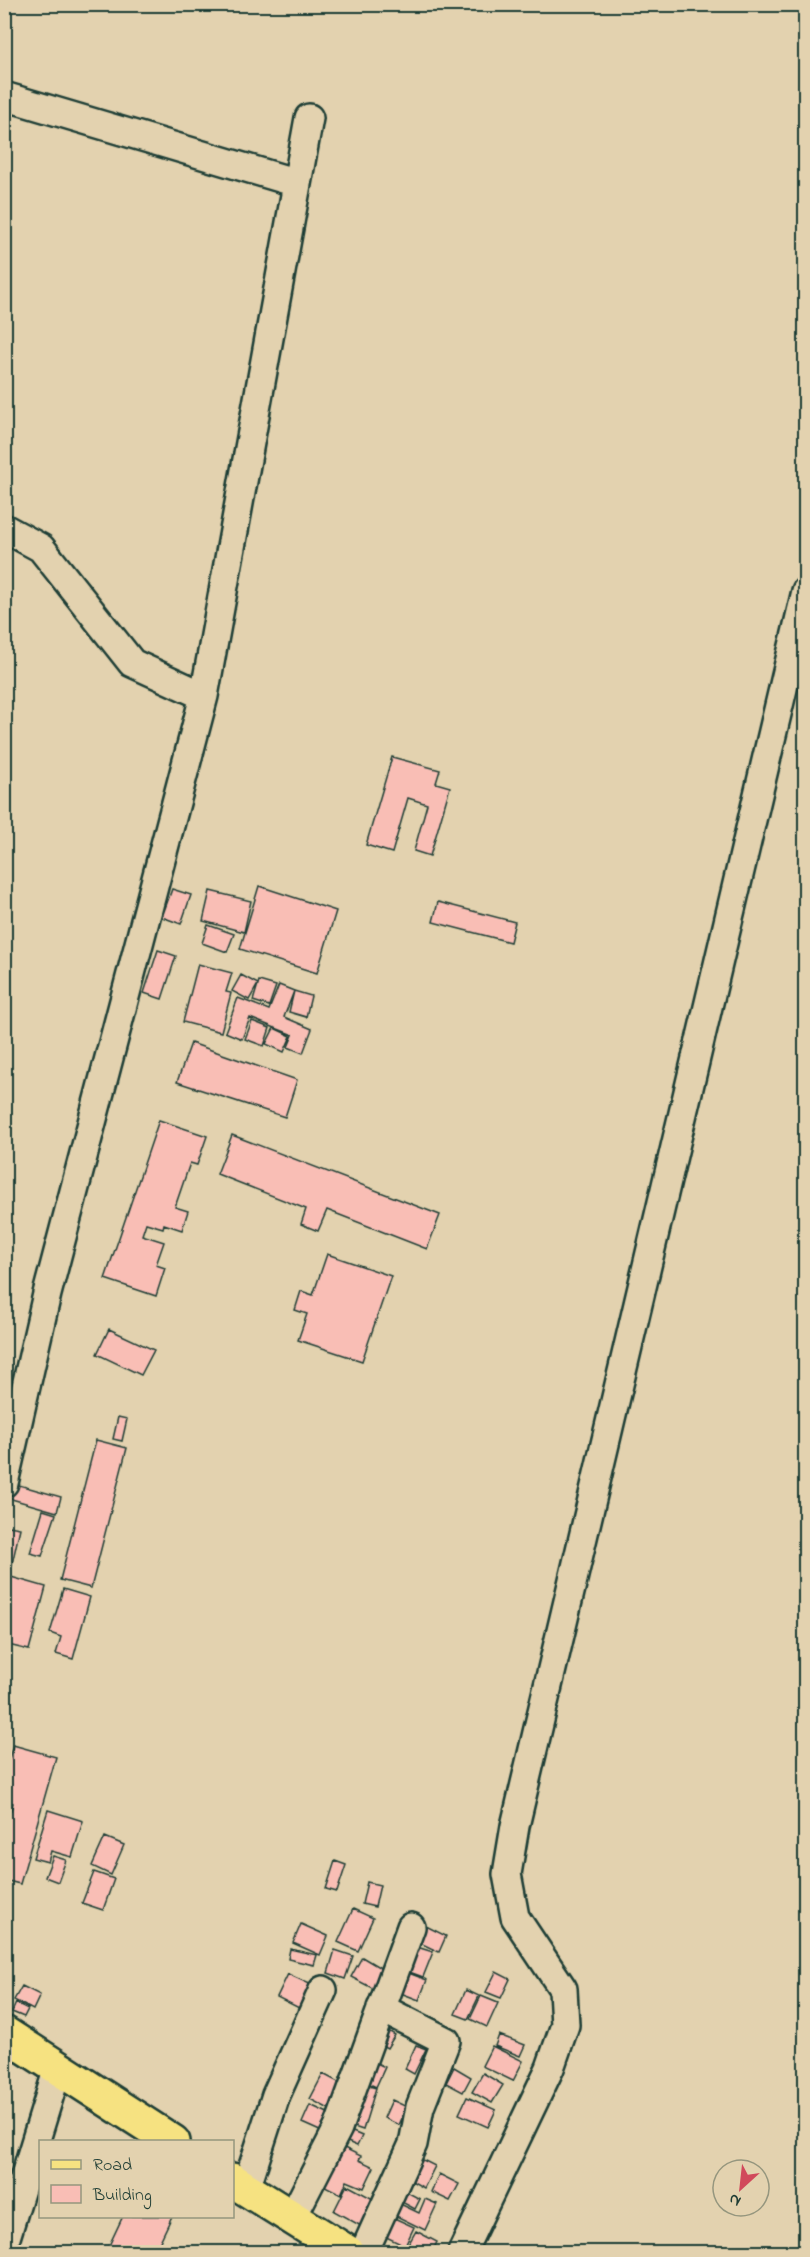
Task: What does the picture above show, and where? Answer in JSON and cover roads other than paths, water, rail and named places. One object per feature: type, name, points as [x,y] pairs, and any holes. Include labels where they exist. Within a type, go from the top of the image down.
[{"type":"main road","points":[[4,2033],[170,2140]]},
{"type":"main road","points":[[239,2184],[346,2253]]},
{"type":"street","points":[[4,96],[297,183]]},
{"type":"street","points":[[4,1483],[47,1294],[204,696],[309,118]]},
{"type":"street","points":[[4,528],[41,548],[132,663],[204,696]]},
{"type":"street","points":[[462,2253],[550,2068],[565,2025],[563,1989],[515,1917],[507,1874],[515,1826],[806,591]]},
{"type":"street","points":[[292,2218],[338,2128],[411,1927]]},
{"type":"street","points":[[239,2184],[323,1990]]},
{"type":"street","points":[[364,2253],[413,2144],[420,2107],[446,2042],[381,2008]]},
{"type":"street","points":[[4,2244],[58,2068]]}]
